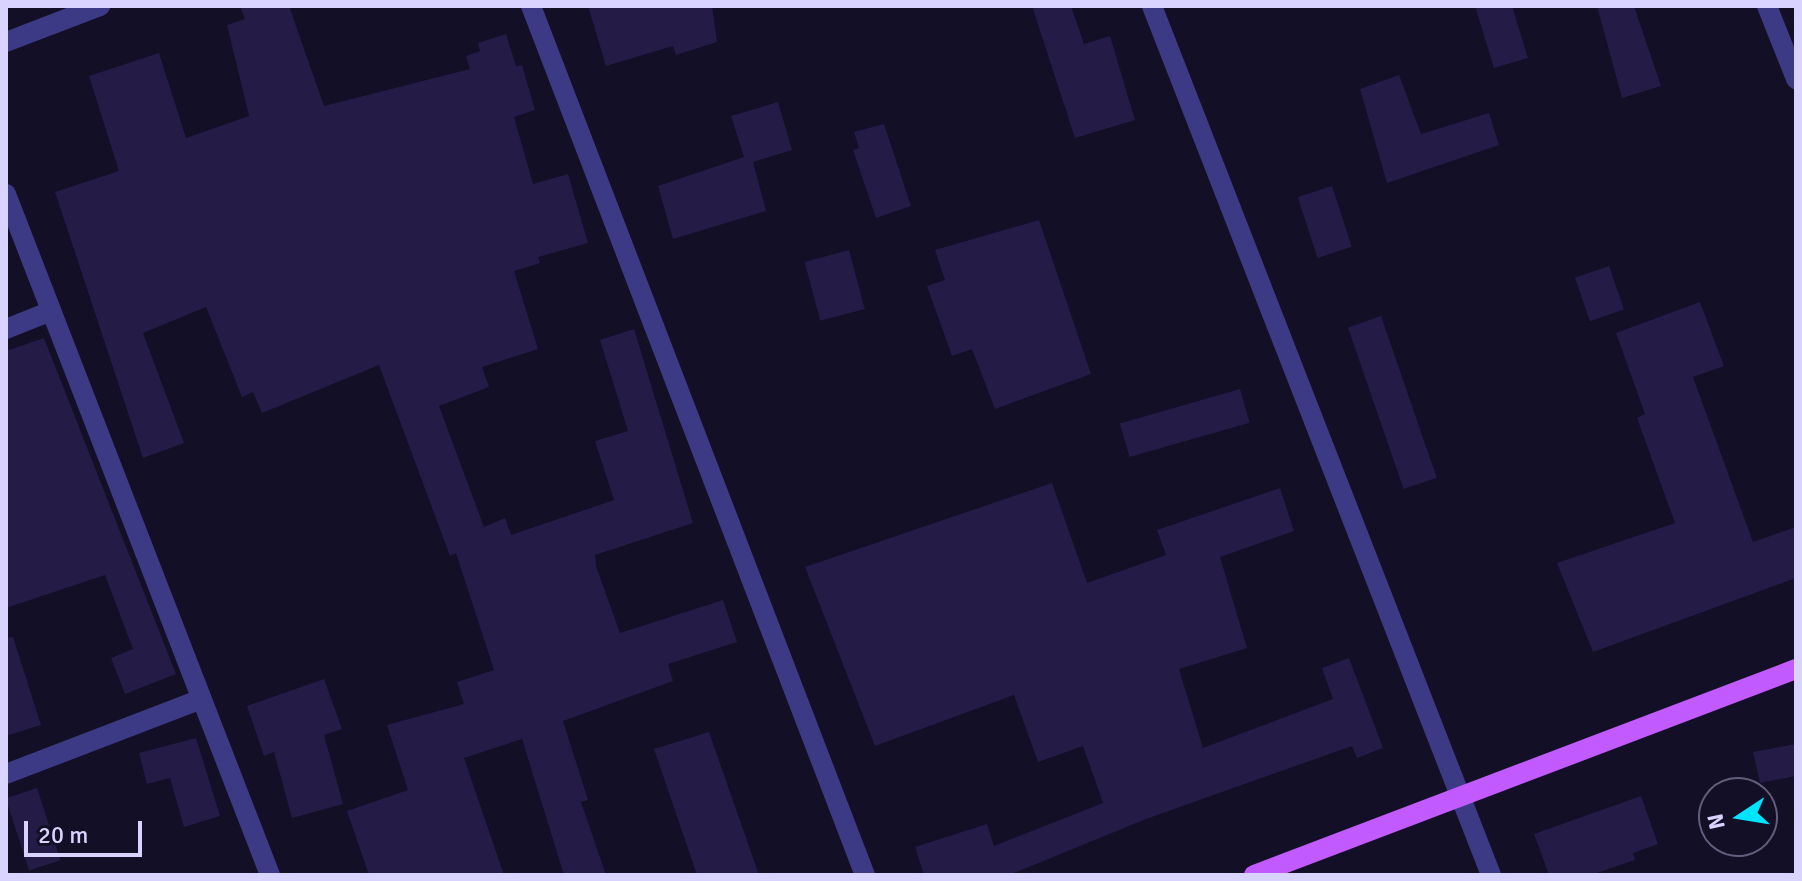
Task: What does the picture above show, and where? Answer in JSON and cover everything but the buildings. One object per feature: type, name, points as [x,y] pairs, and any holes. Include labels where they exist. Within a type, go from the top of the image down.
[{"type":"main road","points":[[1254,875],[1796,669]]},
{"type":"street","points":[[6,42],[100,6]]},
{"type":"street","points":[[531,6],[865,875]]},
{"type":"street","points":[[1152,6],[1491,875]]},
{"type":"street","points":[[1767,6],[1796,79]]},
{"type":"street","points":[[6,194],[270,875]]},
{"type":"street","points":[[6,329],[51,311]]},
{"type":"street","points":[[6,774],[201,699]]}]
